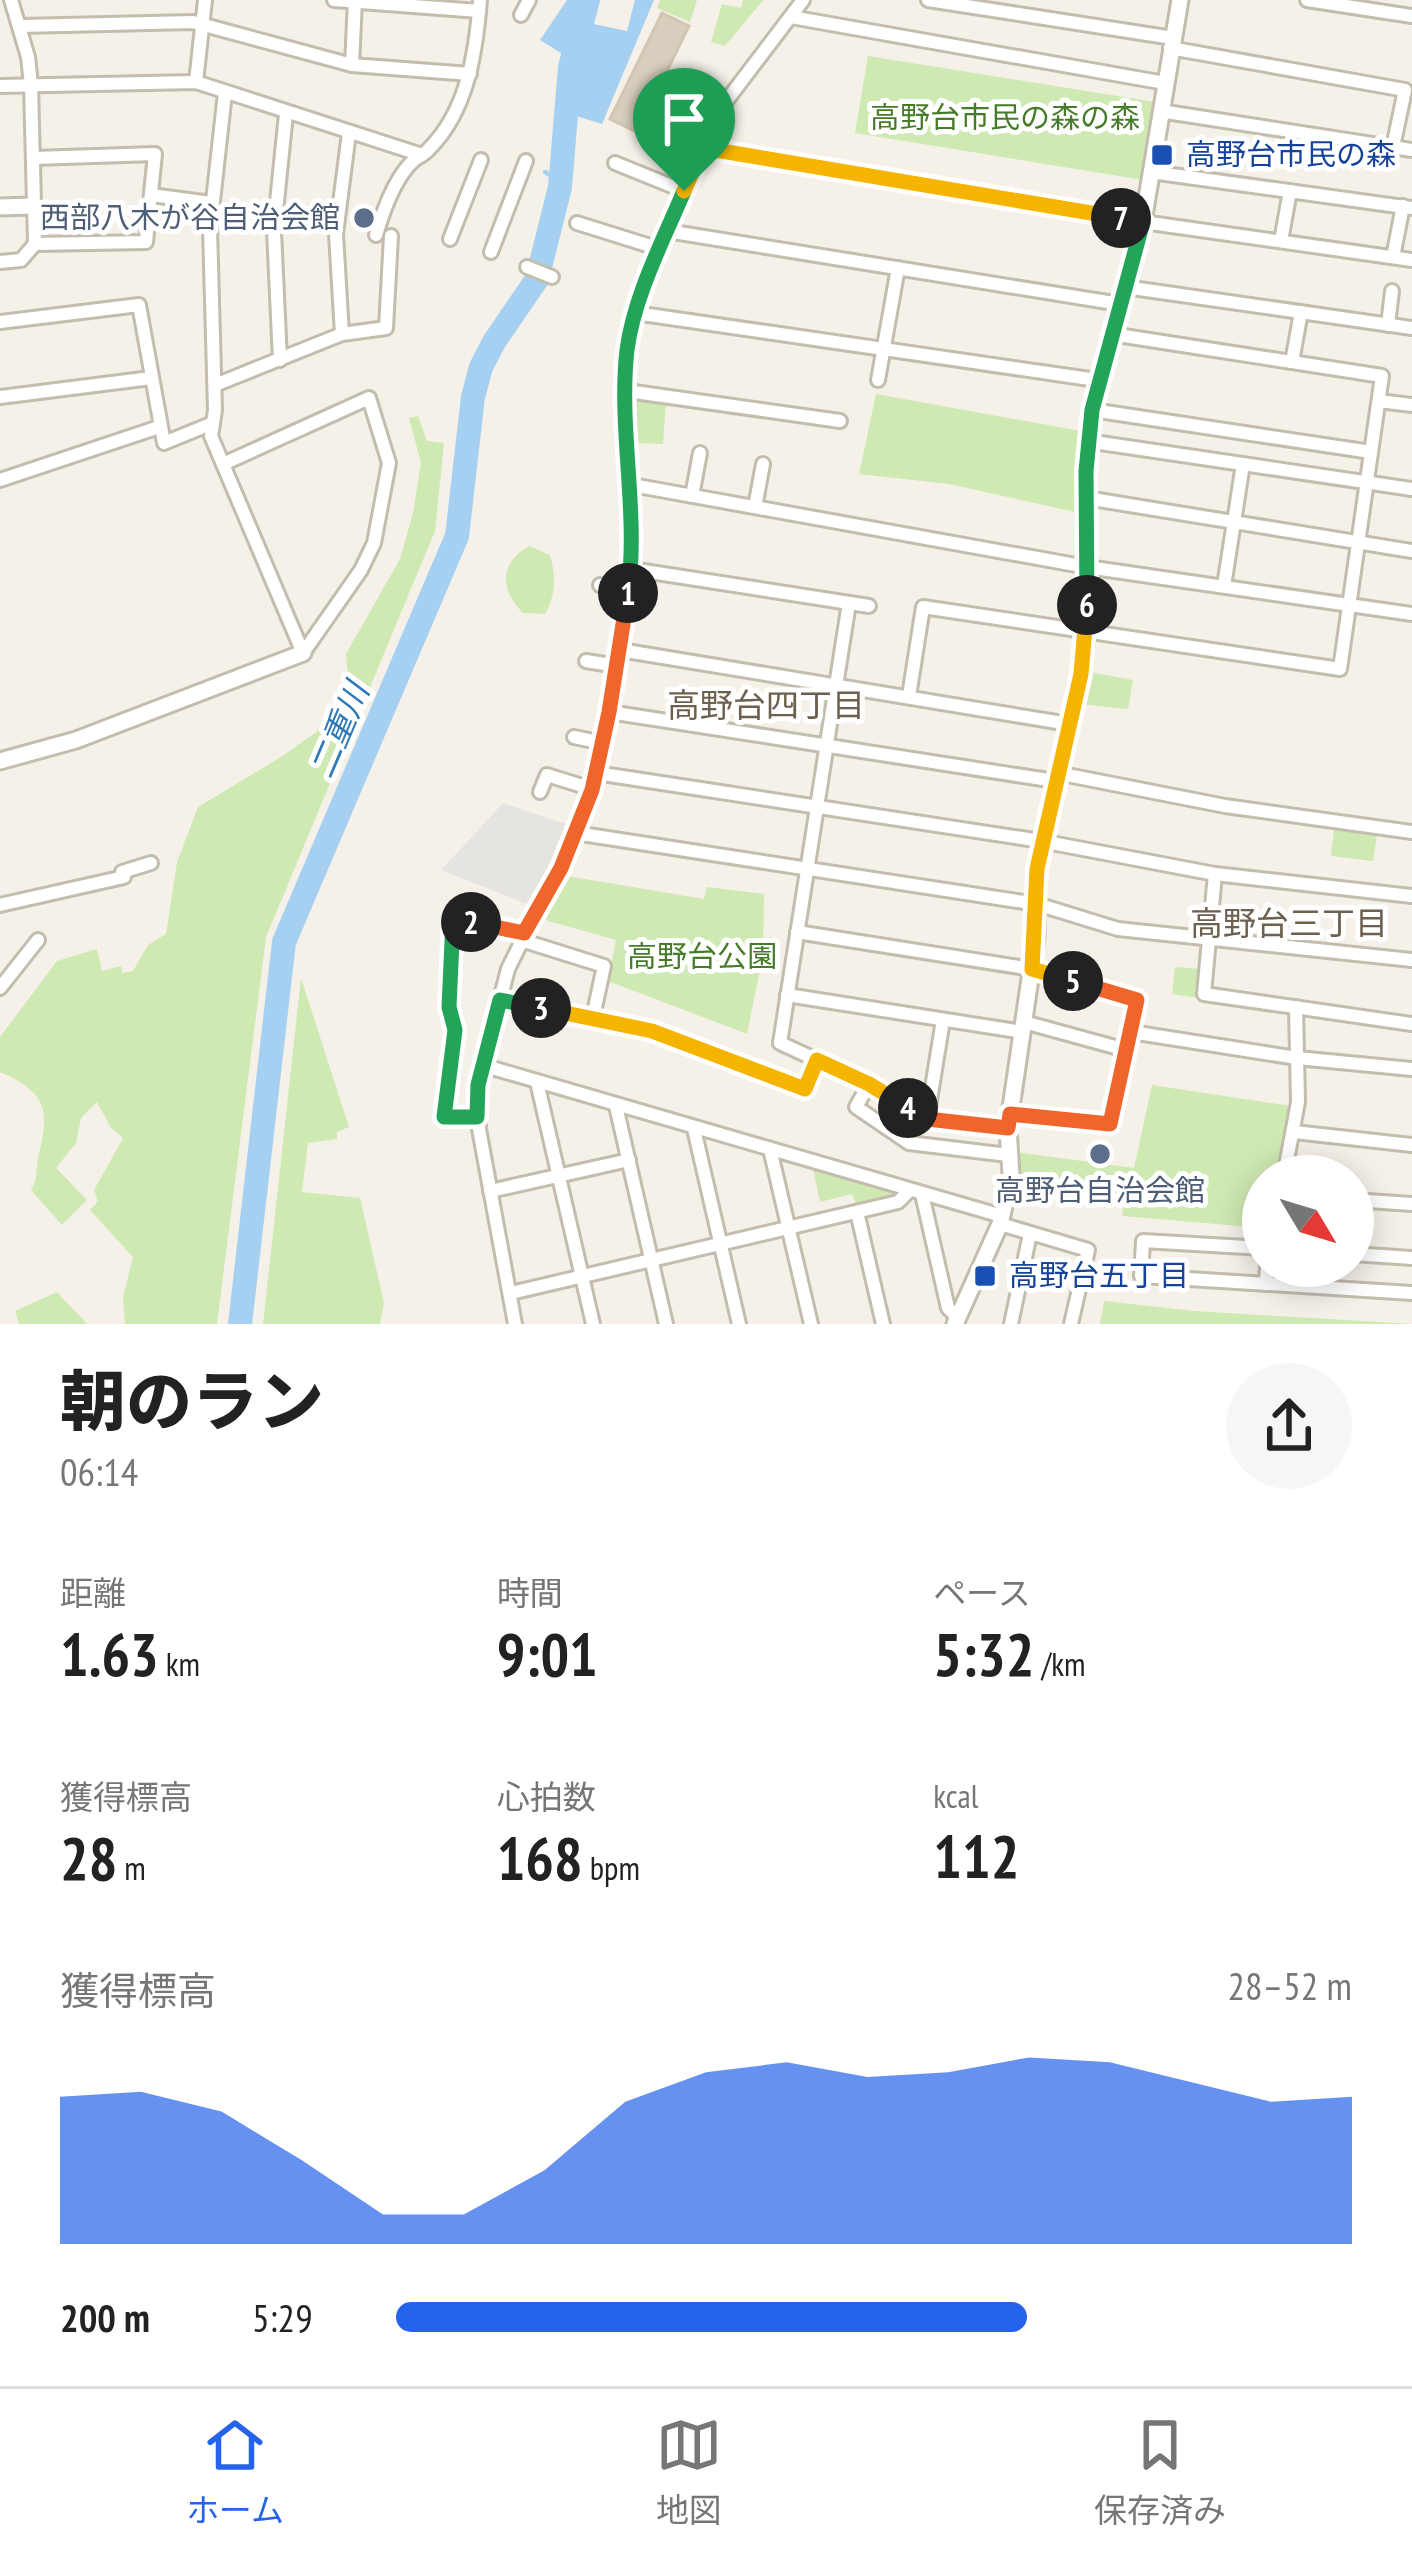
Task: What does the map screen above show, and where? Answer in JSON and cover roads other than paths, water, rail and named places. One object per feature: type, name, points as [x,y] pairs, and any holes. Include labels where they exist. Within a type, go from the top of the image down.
[{"type":"street","points":[[0,262],[21,260],[35,244],[31,85],[11,0]]},
{"type":"street","points":[[196,82],[205,0]]},
{"type":"street","points":[[334,0],[480,5],[478,44],[470,74],[443,129],[399,182],[376,235]]},
{"type":"street","points":[[521,15],[529,0]]},
{"type":"street","points":[[515,1324],[477,1117],[482,1065],[508,969],[561,868],[592,790],[609,712],[631,569],[627,350],[635,313],[718,112],[803,0]]},
{"type":"street","points":[[957,1321],[1001,1220],[1011,1175],[1009,1121],[1032,969],[1042,841],[1087,630],[1086,498],[1092,410],[1143,222],[1180,0]]},
{"type":"street","points":[[1307,0],[1403,10]]},
{"type":"street","points":[[352,65],[355,1]]},
{"type":"street","points":[[938,1],[1405,90],[1394,147]]},
{"type":"street","points":[[791,17],[1165,83]]},
{"type":"street","points":[[0,19],[193,22],[352,65],[470,74]]},
{"type":"street","points":[[0,86],[196,82],[422,155]]},
{"type":"street","points":[[225,93],[211,203],[211,436],[303,653]]},
{"type":"street","points":[[1160,111],[1412,150]]},
{"type":"street","points":[[280,360],[274,231],[286,114]]},
{"type":"street","points":[[341,334],[336,233],[350,133]]},
{"type":"street","points":[[703,148],[1143,222],[1412,260]]},
{"type":"street","points":[[34,158],[155,154],[146,242],[35,244]]},
{"type":"street","points":[[450,238],[481,160]]},
{"type":"street","points":[[490,252],[526,161]]},
{"type":"street","points":[[615,164],[684,191]]},
{"type":"street","points":[[1151,172],[1407,207],[1393,257]]},
{"type":"street","points":[[1281,241],[1290,191]]},
{"type":"street","points":[[151,195],[211,203]]},
{"type":"street","points":[[0,207],[32,206]]},
{"type":"street","points":[[577,223],[661,249]]},
{"type":"street","points":[[668,231],[898,268],[1412,328]]},
{"type":"street","points":[[214,386],[341,334],[386,328],[391,236]]},
{"type":"street","points":[[527,267],[552,278]]},
{"type":"street","points":[[878,380],[898,268]]},
{"type":"street","points":[[1388,325],[1392,291]]},
{"type":"street","points":[[0,322],[139,305],[164,442],[213,423]]},
{"type":"street","points":[[1292,362],[1301,312]]},
{"type":"street","points":[[635,313],[1097,380]]},
{"type":"street","points":[[909,696],[923,607],[1340,669],[1382,376],[1111,334]]},
{"type":"street","points":[[0,397],[151,378]]},
{"type":"street","points":[[627,391],[840,421]]},
{"type":"street","points":[[0,761],[76,740],[303,653],[361,570],[374,543],[388,463],[369,398],[223,464]]},
{"type":"street","points":[[1379,401],[1412,405]]},
{"type":"street","points":[[1092,410],[1371,452]]},
{"type":"street","points":[[0,480],[159,427]]},
{"type":"street","points":[[1088,441],[1412,489]]},
{"type":"street","points":[[692,496],[700,453]]},
{"type":"street","points":[[755,508],[763,464]]},
{"type":"street","points":[[1223,586],[1243,464]]},
{"type":"street","points":[[632,485],[1087,567],[1412,614]]},
{"type":"street","points":[[1086,498],[1412,551]]},
{"type":"street","points":[[631,569],[869,607]]},
{"type":"street","points":[[600,585],[628,590]]},
{"type":"street","points":[[797,932],[1032,969],[1137,1000],[1110,1124],[927,1119],[869,1084],[780,1043],[787,995],[797,932],[807,869],[817,807],[826,746],[849,603]]},
{"type":"street","points":[[620,650],[1069,724]]},
{"type":"street","points":[[586,661],[617,666]]},
{"type":"street","points":[[609,712],[1412,832]]},
{"type":"street","points":[[574,737],[602,743]]},
{"type":"street","points":[[596,773],[1042,841],[1215,874],[1412,896]]},
{"type":"street","points":[[539,792],[547,775],[592,790]]},
{"type":"street","points":[[575,833],[1036,904],[1118,929],[1412,960]]},
{"type":"street","points":[[0,904],[151,863]]},
{"type":"street","points":[[1215,874],[1204,994],[1412,1024]]},
{"type":"street","points":[[477,1117],[444,1117],[455,1030],[449,1007],[453,919],[523,936],[604,965],[593,1017]]},
{"type":"street","points":[[0,988],[38,940]]},
{"type":"street","points":[[787,995],[943,1020],[1023,1027],[1126,1050]]},
{"type":"street","points":[[500,1000],[652,1031],[805,1089],[817,1060]]},
{"type":"street","points":[[1289,1155],[1294,1132],[1295,1007]]},
{"type":"street","points":[[927,1119],[943,1020]]},
{"type":"street","points":[[1131,1032],[1297,1058],[1412,1069]]},
{"type":"street","points":[[482,1065],[916,1192],[1088,1250],[1071,1324]]},
{"type":"street","points":[[536,1082],[593,1324]]},
{"type":"street","points":[[869,1084],[856,1107],[909,1143],[1007,1156]]},
{"type":"street","points":[[616,1106],[666,1324]]},
{"type":"street","points":[[694,1129],[739,1324]]},
{"type":"street","points":[[1294,1132],[1412,1144]]},
{"type":"street","points":[[770,1149],[811,1324]]},
{"type":"street","points":[[490,1191],[629,1160]]},
{"type":"street","points":[[511,1293],[898,1202],[916,1192]]},
{"type":"street","points":[[916,1192],[948,1308],[957,1321]]},
{"type":"street","points":[[1374,1201],[1412,1204]]},
{"type":"street","points":[[857,1212],[883,1324]]},
{"type":"street","points":[[1011,1324],[1030,1234]]},
{"type":"street","points":[[1242,1247],[1143,1241],[1141,1276],[1242,1282]]},
{"type":"street","points":[[1374,1255],[1412,1258]]},
{"type":"street","points":[[1315,1287],[1412,1293]]},
{"type":"water","points":[[567,0],[578,0],[564,55],[540,40]]},
{"type":"water","points":[[635,0],[654,0],[602,124],[576,116],[589,23],[627,31]]},
{"type":"waterway","name":"二重川","points":[[240,1324],[284,942],[457,536],[473,397],[494,342],[537,279],[560,187],[570,67],[588,0]]},
{"type":"waterway","points":[[545,172],[560,181]]},
{"type":"place","name":"高野台市民の森","points":[[1162,155]]},
{"type":"place","name":"西部八木が谷自治会館","points":[[364,218]]},
{"type":"place","name":"高野台自治会館","points":[[1100,1154]]},
{"type":"place","name":"高野台五丁目","points":[[985,1276]]},
{"type":"district","name":"高野台四丁目","points":[[766,705]]},
{"type":"district","name":"高野台三丁目","points":[[1289,923]]},
{"type":"park label","name":"高野台市民の森の森","points":[[1005,118]]},
{"type":"park label","name":"高野台公園","points":[[702,957]]}]
